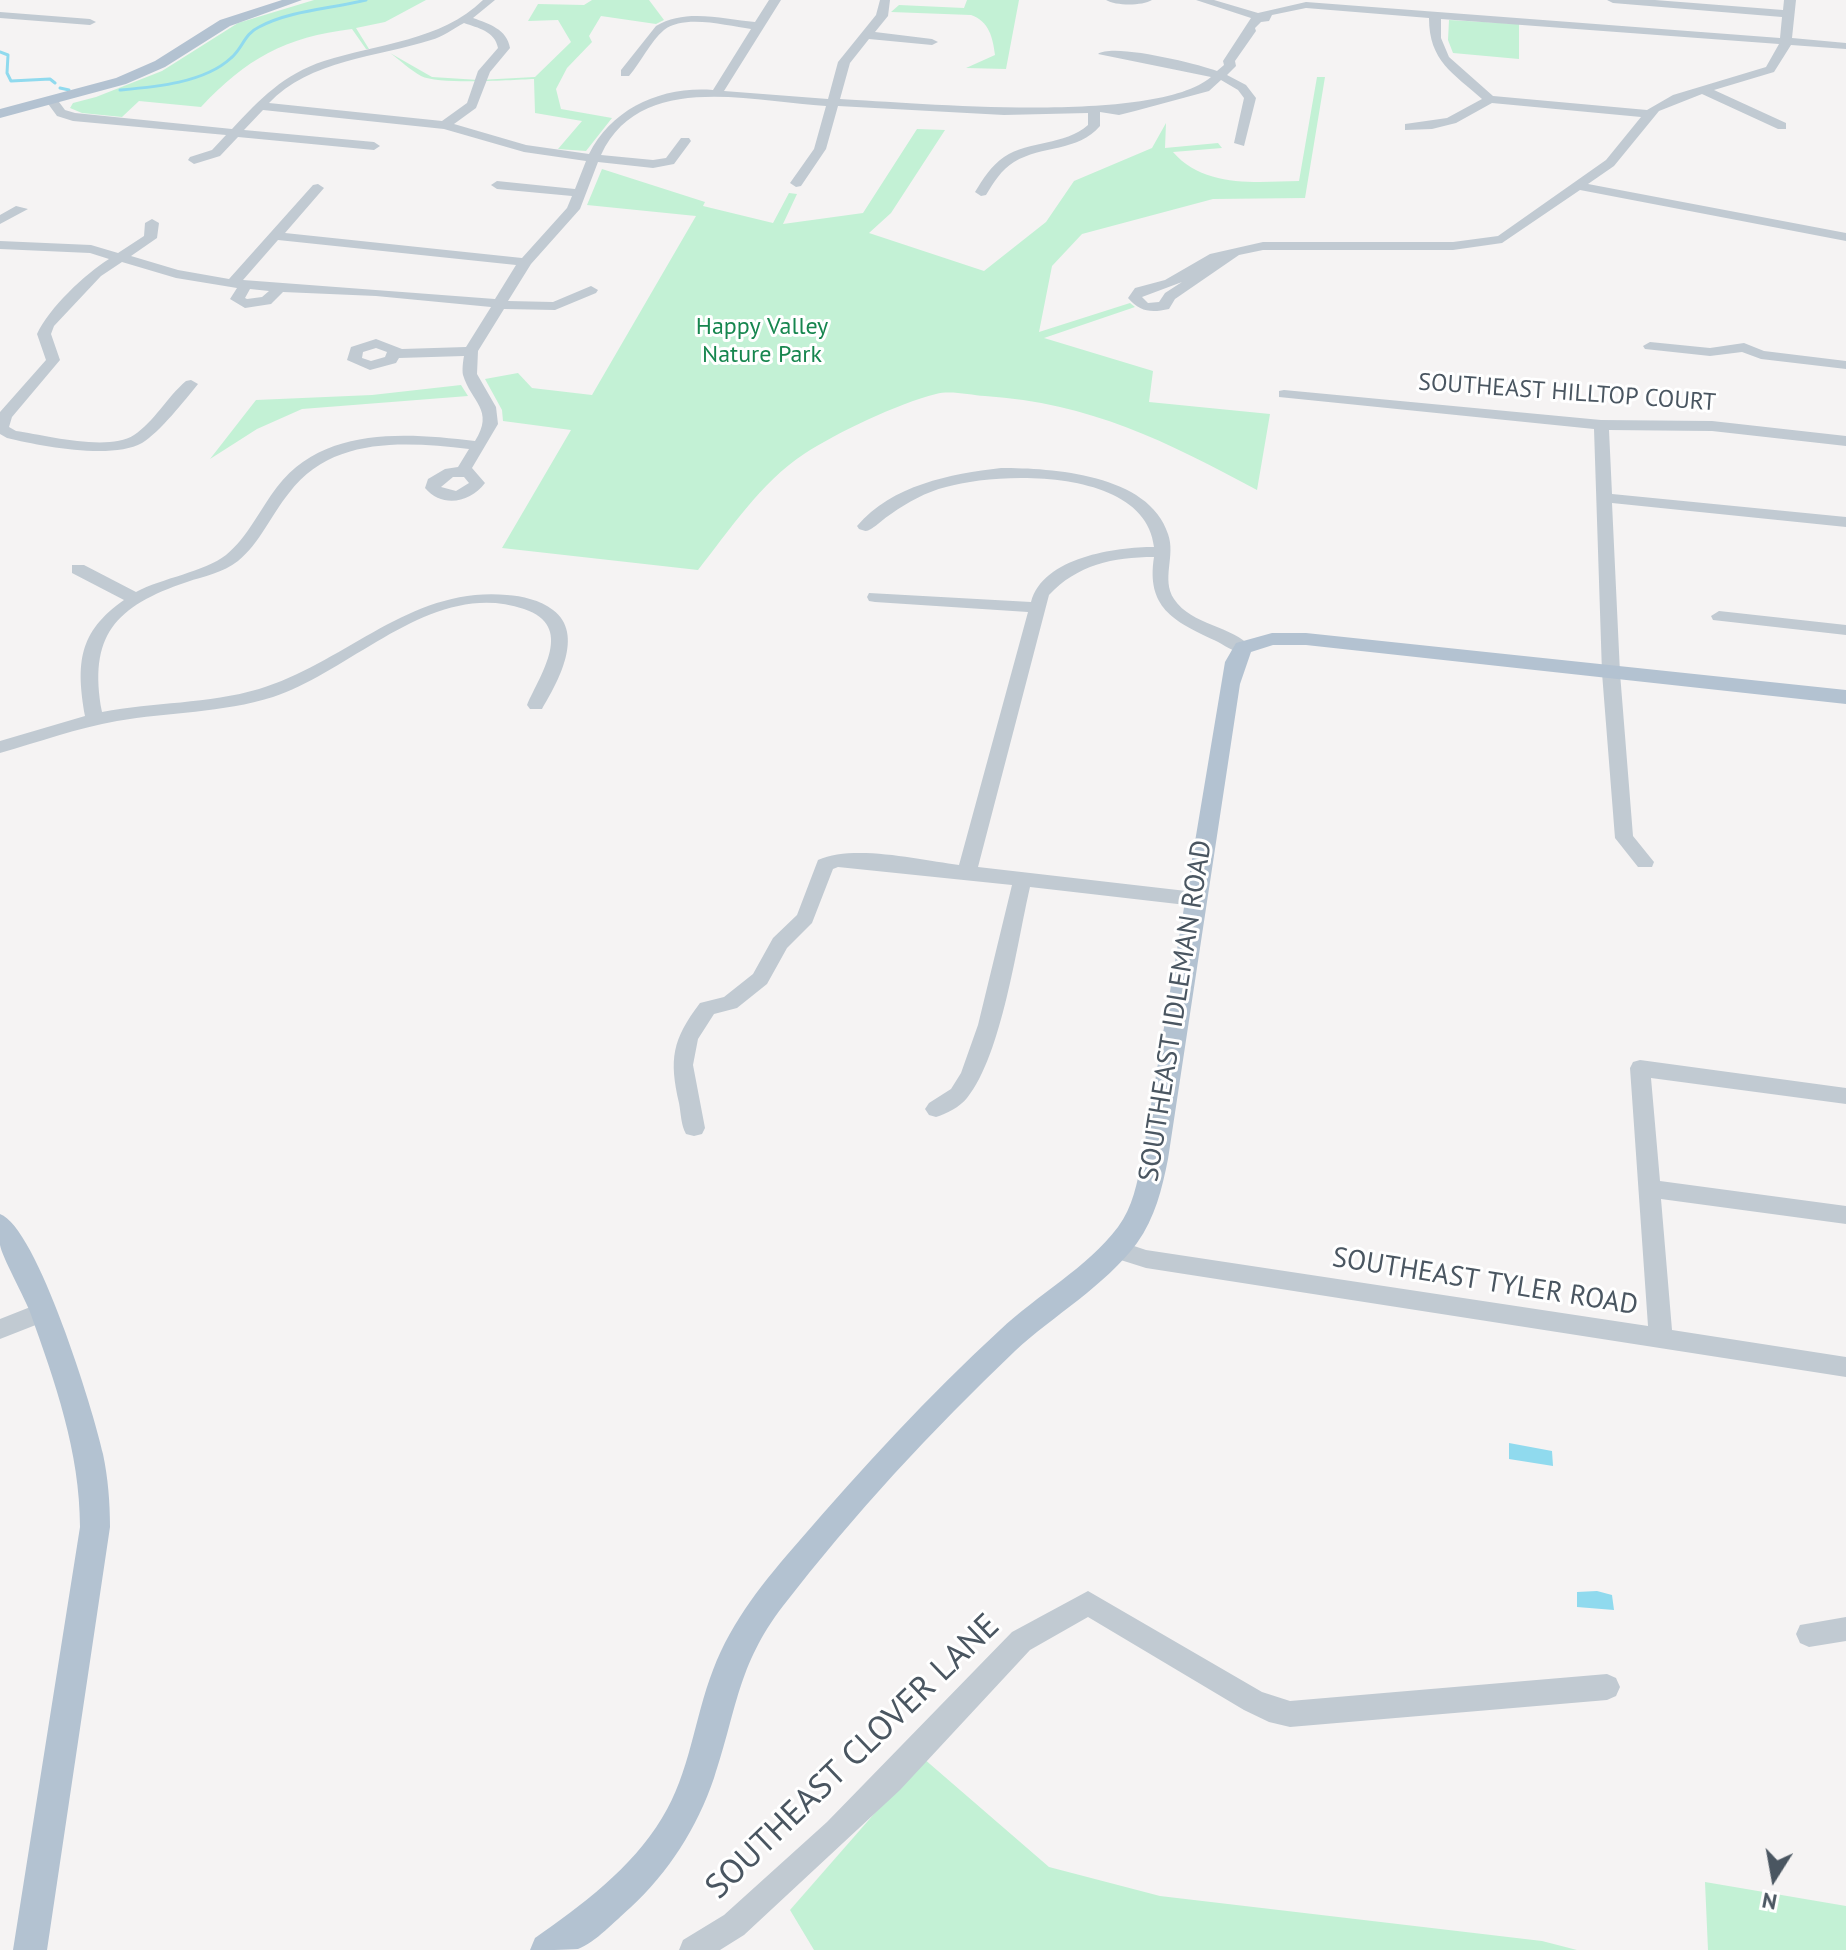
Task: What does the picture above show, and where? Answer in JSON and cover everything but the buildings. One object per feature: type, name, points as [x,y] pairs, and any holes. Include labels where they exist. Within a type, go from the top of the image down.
[{"type":"main road","points":[[0,114],[104,87],[145,72],[225,23],[295,0]]},
{"type":"main road","points":[[1243,648],[1272,639],[1306,639],[1846,697]]},
{"type":"main road","name":"SOUTHEAST IDLEMAN ROAD","points":[[547,1950],[634,1879],[679,1822],[699,1776],[729,1668],[750,1628],[782,1584],[872,1480],[970,1376],[1051,1302],[1116,1249],[1136,1222],[1149,1187],[1230,684],[1235,662],[1243,648]]},
{"type":"main road","points":[[0,1225],[28,1273],[43,1312],[84,1433],[93,1467],[96,1501],[95,1527],[30,1950]]},
{"type":"street","points":[[0,15],[18,0]]},
{"type":"street","points":[[194,160],[216,153],[278,88],[316,68],[420,41],[464,19],[489,0]]},
{"type":"street","points":[[716,95],[775,0]]},
{"type":"street","points":[[1112,0],[1146,0]]},
{"type":"street","points":[[1202,0],[1262,18],[1287,8],[1329,5],[1846,46]]},
{"type":"street","points":[[1613,0],[1789,14]]},
{"type":"street","points":[[1237,251],[1170,296],[1164,306],[1145,307],[1135,298],[1140,291],[1170,283],[1215,257],[1237,251],[1288,244],[1482,244],[1515,232],[1617,156],[1648,114],[1669,101],[1767,71],[1786,42],[1790,0]]},
{"type":"street","points":[[796,183],[820,149],[844,62],[882,16],[885,1]]},
{"type":"street","points":[[1435,14],[1435,38],[1444,59],[1490,99],[1648,114]]},
{"type":"street","points":[[0,15],[90,22]]},
{"type":"street","points":[[463,471],[488,432],[489,407],[470,374],[471,351],[496,313],[496,304],[525,262],[567,217],[596,159],[607,152],[627,123],[643,111],[677,100],[716,95],[1056,111],[1131,108],[1205,88],[1230,66],[1229,61],[1250,31],[1258,28],[1262,18]]},
{"type":"street","points":[[445,125],[472,105],[479,80],[504,48],[503,41],[492,29],[464,19]]},
{"type":"street","points":[[625,73],[658,29],[668,23],[690,20],[758,26]]},
{"type":"street","points":[[867,35],[932,42]]},
{"type":"street","points":[[1104,54],[1159,60],[1243,87],[1249,94],[1240,143]]},
{"type":"street","points":[[1703,90],[1782,126]]},
{"type":"street","points":[[1409,127],[1448,124],[1490,99]]},
{"type":"street","points":[[52,101],[61,113],[73,117],[374,146]]},
{"type":"street","points":[[259,106],[445,125],[524,148],[596,159],[661,164],[674,158],[685,141]]},
{"type":"street","points":[[981,192],[993,171],[1013,157],[1087,134],[1094,126],[1094,111]]},
{"type":"street","points":[[497,185],[581,193]]},
{"type":"street","points":[[1578,186],[1846,237]]},
{"type":"street","points":[[318,188],[274,236],[240,284],[237,299],[245,304],[266,301],[279,288],[376,292],[543,307],[565,302],[591,290]]},
{"type":"street","points":[[0,220],[21,209]]},
{"type":"street","points":[[152,223],[150,238],[96,273],[48,325],[45,340],[53,360],[5,416],[1,428],[12,435],[124,445],[143,436],[175,397],[191,384]]},
{"type":"street","points":[[274,236],[525,262]]},
{"type":"street","points":[[0,245],[61,246],[122,257],[189,277],[240,284]]},
{"type":"street","points":[[1650,346],[1710,352],[1744,347],[1761,355],[1846,365]]},
{"type":"street","points":[[396,354],[471,351]]},
{"type":"street","name":"SOUTHEAST HILLTOP COURT","points":[[1284,394],[1601,425],[1712,426],[1846,441]]},
{"type":"street","points":[[1601,425],[1611,673],[1624,838],[1645,862]]},
{"type":"street","points":[[94,719],[88,668],[90,653],[103,629],[136,599],[166,583],[211,569],[232,558],[290,480],[310,464],[337,451],[388,439],[480,446]]},
{"type":"street","points":[[865,526],[915,492],[951,480],[990,474],[1045,473],[1098,485],[1144,509],[1157,525],[1162,535],[1163,552],[1160,583],[1166,601],[1182,615],[1243,648]]},
{"type":"street","points":[[1605,498],[1846,522]]},
{"type":"street","points":[[967,872],[1036,607],[1050,583],[1078,564],[1115,554],[1163,552]]},
{"type":"street","points":[[78,569],[136,599]]},
{"type":"street","points":[[875,597],[1036,607]]},
{"type":"street","points":[[0,747],[94,719],[197,708],[264,693],[312,676],[418,614],[451,605],[499,600],[533,605],[544,611],[558,626],[560,643],[536,705]]},
{"type":"street","points":[[1719,616],[1846,630]]},
{"type":"street","points":[[694,1128],[681,1056],[685,1038],[707,1008],[730,1003],[760,979],[780,943],[805,918],[825,865],[849,859],[947,873],[967,872],[1022,881],[1195,899]]},
{"type":"street","points":[[936,1109],[958,1095],[971,1075],[988,1025],[1022,881]]},
{"type":"street","points":[[1661,1339],[1640,1068],[1846,1096]]},
{"type":"street","points":[[1649,1188],[1846,1215]]},
{"type":"street","name":"SOUTHEAST TYLER ROAD","points":[[1116,1249],[1146,1259],[1846,1367]]},
{"type":"street","points":[[0,1329],[43,1312]]},
{"type":"street","name":"SOUTHEAST CLOVER LANE","points":[[693,1950],[734,1925],[837,1832],[1021,1641],[1088,1603],[1253,1701],[1290,1714],[1607,1687]]},
{"type":"street","points":[[1809,1634],[1846,1629]]},
{"type":"green space","points":[[314,0],[426,0],[385,22],[356,28],[369,49],[352,29],[306,38],[268,53],[234,76],[201,107],[139,101],[122,117],[82,113],[70,108],[73,103],[162,71],[238,23]]},
{"type":"green space","points":[[592,0],[649,0],[664,20],[656,24],[601,16],[589,36],[592,42],[567,68],[556,89],[561,109],[612,118],[586,151],[558,149],[582,121],[535,113],[534,79],[475,81],[430,79],[417,74],[390,53],[432,77],[479,80],[535,77],[571,42],[558,20],[528,21],[538,4],[584,5]]},
{"type":"green space","points":[[967,0],[1019,0],[1006,69],[966,68],[995,55],[989,31],[982,21],[971,15],[891,12],[899,5],[964,8]]},
{"type":"green space","points":[[1449,20],[1519,24],[1519,59],[1453,53],[1448,40]]},
{"type":"green space","name":"Happy Valley Nature Park","points":[[1317,77],[1325,77],[1305,198],[1213,199],[1082,234],[1052,266],[1039,332],[1130,303],[1135,307],[1044,338],[1153,371],[1149,402],[1270,414],[1257,490],[1159,441],[1093,416],[1023,400],[942,393],[904,404],[868,420],[788,465],[760,493],[698,570],[502,548],[571,430],[503,421],[502,410],[485,379],[518,373],[532,388],[592,395],[696,216],[587,205],[602,169],[705,202],[703,206],[773,223],[789,193],[797,194],[783,224],[863,213],[917,129],[945,130],[891,213],[869,233],[984,271],[1046,222],[1074,181],[1152,148],[1166,123],[1165,148],[1218,143],[1222,148],[1173,152],[1200,172],[1231,180],[1299,181]]},
{"type":"green space","points":[[461,385],[468,396],[302,409],[257,429],[210,459],[256,400],[372,395]]},
{"type":"green space","points":[[923,1758],[1049,1867],[1160,1896],[1542,1941],[1577,1950],[814,1950],[790,1910]]},
{"type":"green space","points":[[1705,1882],[1846,1906],[1846,1950],[1708,1950]]},
{"type":"water","points":[[1509,1443],[1552,1451],[1553,1466],[1509,1459]]},
{"type":"water","points":[[1597,1591],[1612,1595],[1614,1610],[1577,1607],[1577,1592]]},
{"type":"waterway","points":[[120,90],[163,85],[207,73],[235,54],[250,33],[271,21],[366,0]]},
{"type":"waterway","points":[[0,52],[8,55],[7,73],[11,81],[50,79],[55,83]]},
{"type":"waterway","points":[[60,88],[69,90]]}]
